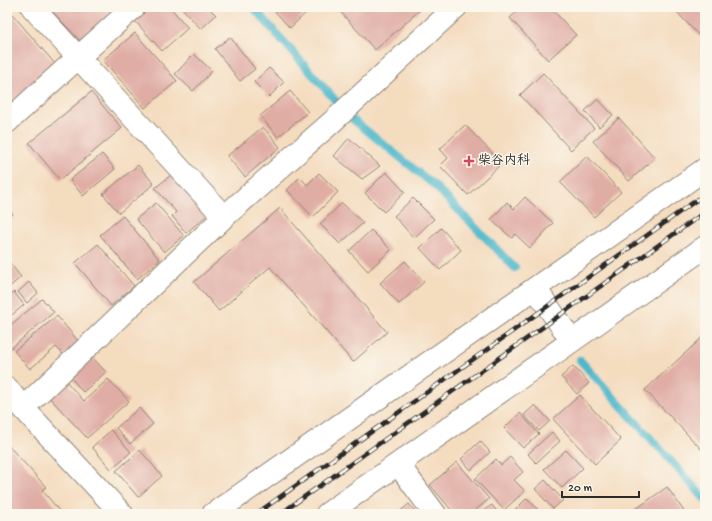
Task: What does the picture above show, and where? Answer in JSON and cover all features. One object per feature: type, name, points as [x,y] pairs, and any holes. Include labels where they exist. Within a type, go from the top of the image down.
[{"type":"street","points":[[32,7],[224,217]]},
{"type":"street","points":[[7,122],[134,7]]},
{"type":"street","points":[[23,408],[224,217],[332,122],[456,7]]},
{"type":"street","points":[[213,514],[705,169]]},
{"type":"street","points":[[339,511],[398,464],[705,247]]},
{"type":"street","points":[[535,288],[572,341]]},
{"type":"street","points":[[7,388],[23,408],[122,514]]},
{"type":"street","points":[[398,464],[435,514]]},
{"type":"building","points":[[48,7],[107,7],[115,16],[84,45]]},
{"type":"building","points":[[150,7],[170,7],[188,28],[162,51],[135,21]]},
{"type":"building","points":[[181,7],[208,7],[216,15],[201,29]]},
{"type":"building","points":[[271,7],[312,7],[290,28]]},
{"type":"building","points":[[336,7],[423,7],[375,50]]},
{"type":"building","points":[[522,7],[550,7],[576,35],[548,60],[510,18]]},
{"type":"building","points":[[672,7],[705,7],[705,42]]},
{"type":"building","points":[[7,8],[56,65],[7,106]]},
{"type":"building","points":[[135,33],[177,81],[145,108],[103,60]]},
{"type":"building","points":[[230,37],[255,69],[240,81],[215,49]]},
{"type":"building","points":[[194,54],[212,71],[193,91],[175,74]]},
{"type":"building","points":[[269,68],[284,82],[269,97],[254,82]]},
{"type":"building","points":[[543,73],[594,128],[571,150],[520,95]]},
{"type":"building","points":[[290,91],[308,112],[278,137],[260,116]]},
{"type":"building","points":[[91,92],[122,128],[60,180],[29,143]]},
{"type":"building","points":[[598,99],[613,115],[599,127],[585,111]]},
{"type":"building","points":[[619,118],[655,158],[629,181],[593,141]]},
{"type":"building","points":[[465,125],[502,163],[468,195],[440,166],[448,158],[440,149]]},
{"type":"building","points":[[263,127],[280,147],[245,177],[227,156]]},
{"type":"building","points":[[349,138],[380,166],[362,179],[334,156]]},
{"type":"building","points":[[102,154],[115,169],[83,196],[70,180]]},
{"type":"building","points":[[587,156],[621,192],[594,217],[560,182]]},
{"type":"building","points":[[138,165],[154,184],[119,213],[103,194]]},
{"type":"building","points":[[386,172],[405,192],[384,212],[365,193]]},
{"type":"building","points":[[319,173],[338,192],[313,217],[287,190],[300,177],[307,185]]},
{"type":"building","points":[[172,174],[207,215],[186,233],[172,216],[176,212],[155,188]]},
{"type":"building","points":[[525,197],[553,223],[530,248],[515,234],[512,238],[491,220],[507,202],[514,209]]},
{"type":"building","points":[[413,198],[434,219],[414,238],[394,216]]},
{"type":"building","points":[[156,203],[184,236],[164,252],[136,219]]},
{"type":"building","points":[[342,203],[363,223],[340,244],[320,224]]},
{"type":"building","points":[[7,208],[13,214],[7,219]]},
{"type":"building","points":[[280,208],[387,332],[353,362],[270,267],[219,311],[194,282]]},
{"type":"building","points":[[123,216],[160,260],[137,279],[100,235]]},
{"type":"building","points":[[441,228],[461,250],[440,270],[420,248]]},
{"type":"building","points":[[371,230],[391,250],[368,271],[349,251]]},
{"type":"building","points":[[98,244],[134,286],[111,306],[75,263]]},
{"type":"building","points":[[405,261],[424,282],[399,304],[380,283]]},
{"type":"building","points":[[9,262],[21,277],[7,289],[7,263]]},
{"type":"building","points":[[29,282],[38,293],[27,303],[18,292]]},
{"type":"building","points":[[14,292],[24,305],[7,319],[7,298]]},
{"type":"building","points":[[42,299],[54,312],[10,349],[7,345],[7,328]]},
{"type":"building","points":[[57,316],[79,342],[64,355],[56,347],[30,369],[14,351]]},
{"type":"building","points":[[705,335],[705,453],[645,390]]},
{"type":"building","points":[[89,354],[106,372],[83,392],[67,373]]},
{"type":"building","points":[[573,366],[589,383],[577,394],[561,377]]},
{"type":"building","points":[[62,377],[84,401],[108,379],[129,401],[87,438],[45,393]]},
{"type":"building","points":[[580,395],[621,440],[595,464],[553,419]]},
{"type":"building","points":[[535,405],[550,421],[539,431],[524,415]]},
{"type":"building","points":[[139,408],[153,424],[130,444],[116,428]]},
{"type":"building","points":[[520,413],[539,434],[523,448],[504,428]]},
{"type":"building","points":[[111,430],[131,452],[111,469],[92,447]]},
{"type":"building","points":[[552,432],[560,441],[536,463],[528,454]]},
{"type":"building","points":[[480,441],[490,452],[471,470],[461,459]]},
{"type":"building","points":[[7,444],[46,487],[42,490],[62,514],[7,514]]},
{"type":"building","points":[[140,450],[162,476],[138,497],[116,471]]},
{"type":"building","points":[[566,450],[583,468],[562,488],[544,469]]},
{"type":"building","points":[[510,457],[523,472],[514,480],[525,491],[504,510],[475,479],[496,459],[501,465]]},
{"type":"building","points":[[457,462],[489,499],[471,514],[455,514],[430,485]]},
{"type":"building","points":[[545,480],[563,500],[553,509],[535,489]]},
{"type":"building","points":[[667,487],[686,514],[629,514]]},
{"type":"building","points":[[527,498],[542,514],[518,514],[515,510]]},
{"type":"building","points":[[409,504],[417,514],[397,514]]},
{"type":"building","points":[[492,505],[499,514],[478,514]]},
{"type":"waterway","points":[[253,7],[351,118],[434,185],[515,268]]},
{"type":"waterway","points":[[580,360],[705,499]]},
{"type":"railway","points":[[256,514],[705,194]]},
{"type":"railway","points":[[280,514],[705,212]]},
{"type":"place","name":"柴谷内科","points":[[469,161]]}]
